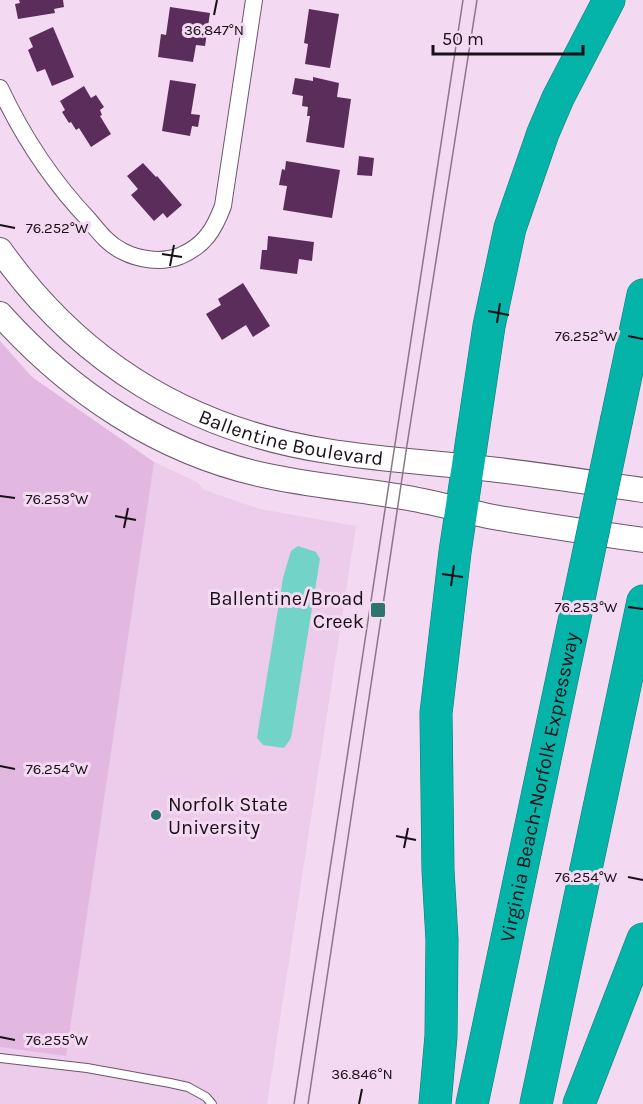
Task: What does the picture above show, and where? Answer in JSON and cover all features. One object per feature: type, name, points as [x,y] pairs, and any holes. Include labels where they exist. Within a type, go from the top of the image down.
[{"type":"highway","points":[[435,1104],[441,1036],[442,940],[438,870],[436,713],[461,510],[493,299],[510,228],[543,133],[558,98],[609,0]]},
{"type":"highway","name":"Virginia Beach-Norfolk Expressway","points":[[472,1104],[643,295]]},
{"type":"highway","points":[[536,1104],[642,607]]},
{"type":"highway","points":[[579,1104],[643,939]]},
{"type":"main road","name":"Ballentine Boulevard","points":[[0,250],[22,282],[50,312],[96,354],[138,382],[201,417],[256,436],[327,451],[405,462],[468,466],[643,490]]},
{"type":"main road","name":"Ballentine Boulevard","points":[[0,314],[26,343],[63,376],[103,406],[149,433],[195,454],[261,474],[399,496],[461,510],[643,540]]},
{"type":"street","points":[[0,88],[40,161],[70,200],[110,243],[122,252],[140,258],[159,260],[174,258],[205,241],[215,226],[223,206],[254,0]]},
{"type":"lane","points":[[0,1058],[87,1068],[179,1085],[188,1087],[206,1097],[212,1104]]},
{"type":"shaded area","points":[[0,341],[32,377],[154,462],[66,1056],[0,1047]]},
{"type":"shaded area","name":"Norfolk State University","points":[[0,346],[19,367],[86,421],[154,462],[197,482],[204,490],[260,509],[356,526],[267,1104],[0,1104]]},
{"type":"shaded area","points":[[298,546],[316,552],[320,559],[291,738],[284,748],[263,745],[257,738],[283,578],[291,551]]},
{"type":"building","points":[[19,0],[63,0],[64,7],[54,9],[55,13],[18,19],[15,4],[20,3]]},
{"type":"building","points":[[170,7],[210,13],[205,46],[196,45],[193,62],[158,57],[161,34],[166,35]]},
{"type":"building","points":[[309,9],[339,14],[330,68],[305,64],[308,44],[304,43]]},
{"type":"building","points":[[53,27],[74,77],[52,86],[45,69],[37,72],[28,50],[33,47],[29,38]]},
{"type":"building","points":[[313,77],[339,83],[337,97],[351,99],[344,148],[306,142],[310,116],[307,116],[308,107],[302,106],[303,96],[292,94],[295,78],[313,81]]},
{"type":"building","points":[[170,80],[196,84],[191,114],[200,115],[198,127],[192,126],[190,136],[162,131]]},
{"type":"building","points":[[84,86],[91,98],[96,95],[104,107],[100,110],[102,115],[100,116],[111,134],[91,147],[79,128],[76,130],[71,122],[69,123],[62,112],[65,110],[60,101]]},
{"type":"building","points":[[359,156],[374,158],[372,176],[357,175]]},
{"type":"building","points":[[286,161],[340,170],[332,218],[283,210],[287,186],[279,185]]},
{"type":"building","points":[[143,163],[182,205],[167,218],[163,213],[154,221],[131,195],[138,189],[127,176]]},
{"type":"building","points":[[268,236],[314,242],[312,261],[299,259],[297,274],[260,269],[262,250],[267,250]]},
{"type":"building","points":[[243,283],[270,326],[253,337],[246,325],[222,340],[206,314],[221,305],[218,299]]},
{"type":"tram line","points":[[294,1104],[463,0]]},
{"type":"tram line","points":[[308,1104],[407,445],[477,0]]},
{"type":"place","name":"Ballentine/Broad Creek","points":[[378,610]]},
{"type":"place","name":"Norfolk State University","points":[[156,815]]}]
